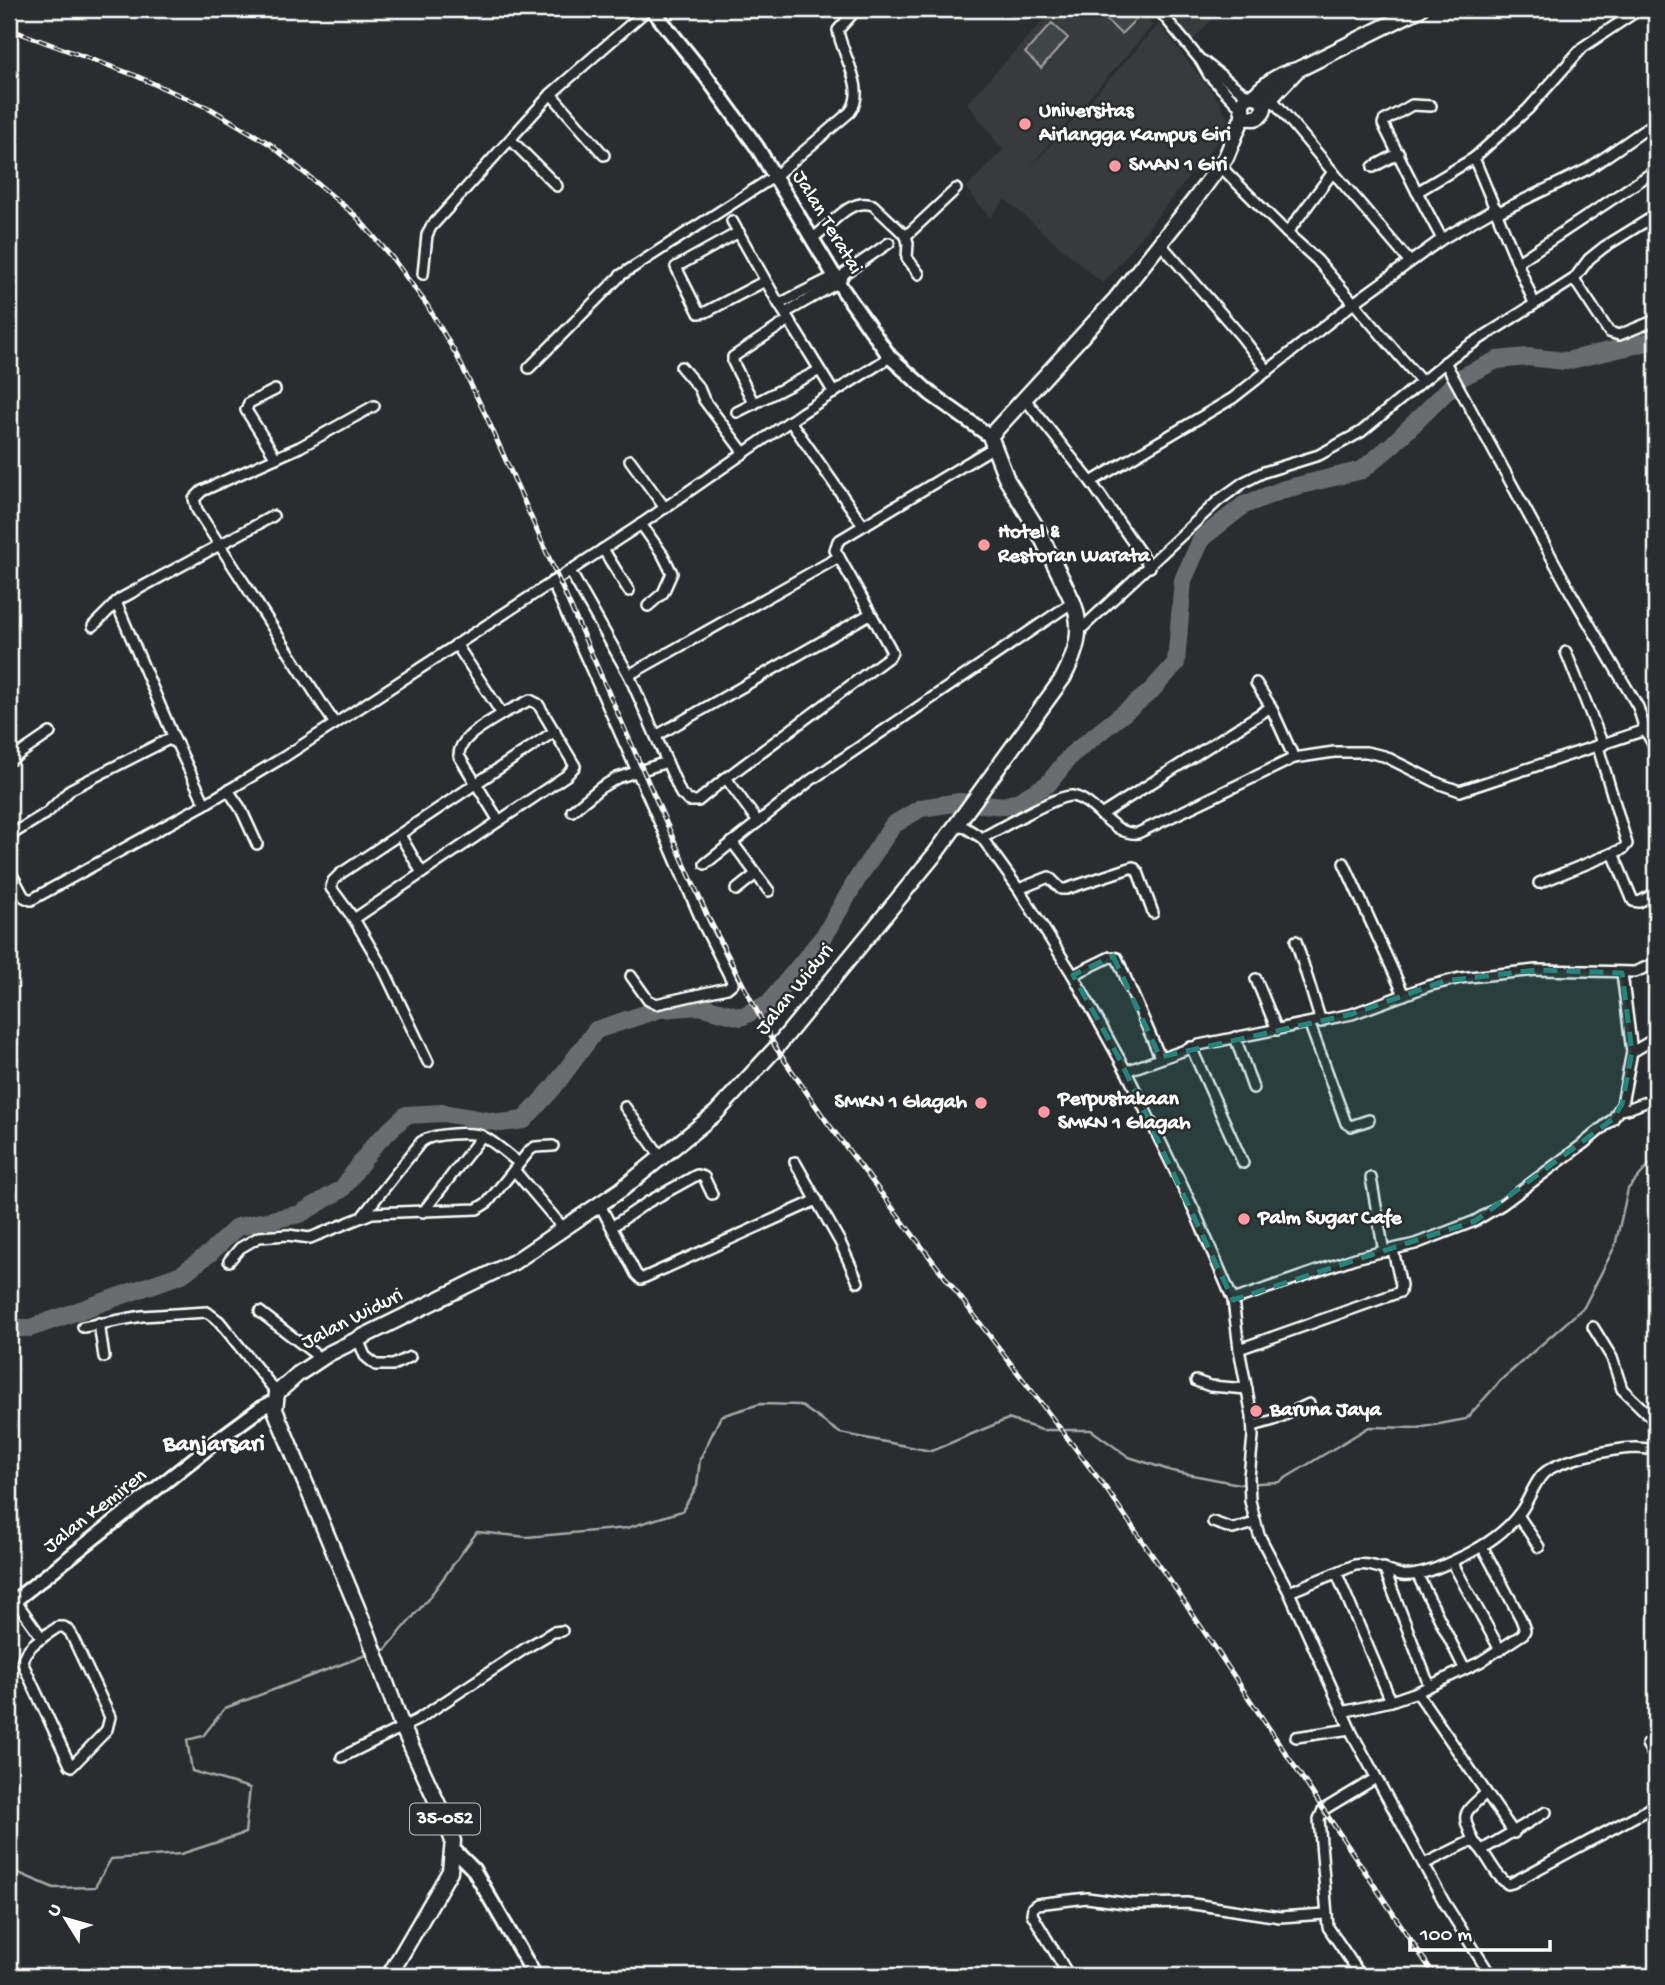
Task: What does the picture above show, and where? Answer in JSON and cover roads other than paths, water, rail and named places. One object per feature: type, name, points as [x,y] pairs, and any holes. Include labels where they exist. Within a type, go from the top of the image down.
[{"type":"main road","points":[[992,441],[1024,399],[1115,300],[1160,243],[1223,161],[1255,105],[1297,70],[1393,15],[1420,9]]},
{"type":"main road","name":"Jalan Widuri","points":[[276,1397],[317,1361],[503,1268],[564,1229],[602,1209],[716,1113],[751,1076],[959,824],[1062,678],[1072,659],[1079,631],[1078,614],[1073,602],[1038,530],[1007,480],[992,441]]},
{"type":"main road","name":"35-052","points":[[276,1397],[275,1410],[368,1634],[402,1726],[446,1822],[454,1850],[450,1871],[444,1883],[389,1976]]},
{"type":"street","points":[[529,368],[621,275],[775,176],[850,112],[856,100],[852,75],[838,30],[857,9]]},
{"type":"street","points":[[1158,9],[1201,61],[1209,75],[1255,105]]},
{"type":"street","points":[[1417,192],[1474,158],[1528,109],[1583,47],[1640,9]]},
{"type":"street","points":[[423,274],[427,235],[431,227],[551,94],[657,11]]},
{"type":"street","name":"Jalan Teratai","points":[[657,11],[775,176],[890,356],[931,394],[992,441]]},
{"type":"street","points":[[1201,61],[1242,92],[1334,172],[1410,262]]},
{"type":"street","points":[[551,94],[604,155]]},
{"type":"street","points":[[1431,106],[1412,105],[1383,124],[1442,239]]},
{"type":"street","points":[[1091,482],[1233,398],[1354,302],[1442,239],[1497,210],[1588,169],[1656,122]]},
{"type":"street","points":[[511,140],[557,186]]},
{"type":"street","points":[[1373,167],[1399,153]]},
{"type":"street","points":[[1474,158],[1534,303]]},
{"type":"street","points":[[1223,161],[1287,233],[1317,260],[1421,381]]},
{"type":"street","points":[[1518,262],[1656,170]]},
{"type":"street","points":[[1287,233],[1334,172]]},
{"type":"street","points":[[906,236],[956,189]]},
{"type":"street","points":[[813,238],[849,208],[861,203],[873,205],[906,236],[907,258],[919,274]]},
{"type":"street","points":[[1079,631],[1219,500],[1264,472],[1319,455],[1350,439],[1373,423],[1421,381],[1448,367],[1534,303],[1574,279],[1604,247],[1656,215]]},
{"type":"street","points":[[732,221],[765,281],[834,393]]},
{"type":"street","points":[[739,232],[677,267],[690,298],[699,313],[706,313],[765,281]]},
{"type":"street","points":[[754,404],[733,357],[785,313],[889,243]]},
{"type":"street","points":[[1160,243],[1268,371]]},
{"type":"street","points":[[1574,279],[1609,331],[1619,335],[1656,320]]},
{"type":"street","points":[[9,870],[24,897],[31,900],[205,804],[335,724],[603,549],[890,356]]},
{"type":"street","points":[[681,367],[699,388],[704,400],[744,453]]},
{"type":"street","points":[[1448,367],[1570,591],[1631,693],[1645,730],[1656,749]]},
{"type":"street","points":[[737,412],[818,370]]},
{"type":"street","points":[[275,390],[249,403],[246,410],[276,458]]},
{"type":"street","points":[[1024,399],[1091,482],[1150,567]]},
{"type":"street","points":[[335,724],[197,510],[194,499],[202,491],[276,458],[374,406]]},
{"type":"street","points":[[790,421],[863,525]]},
{"type":"street","points":[[570,570],[629,675],[681,793],[689,801],[698,801],[890,656],[889,646],[835,550],[838,541],[992,441]]},
{"type":"street","points":[[630,460],[665,508]]},
{"type":"street","points":[[93,626],[116,603],[273,516]]},
{"type":"street","points":[[640,524],[663,555],[672,573],[663,593],[648,606]]},
{"type":"street","points":[[603,549],[629,591]]},
{"type":"street","points":[[629,675],[839,556]]},
{"type":"street","points":[[552,582],[703,924],[733,982],[727,988],[656,1004],[648,1000],[631,976]]},
{"type":"street","points":[[705,864],[833,765],[1073,602]]},
{"type":"street","points":[[116,603],[205,804]]},
{"type":"street","points":[[656,736],[870,614]]},
{"type":"street","points":[[456,644],[502,714]]},
{"type":"street","points":[[1539,883],[1625,848],[1628,842],[1600,746],[1566,652]]},
{"type":"street","points":[[1256,683],[1271,707],[1294,758]]},
{"type":"street","points":[[354,919],[499,821],[573,769],[574,762],[535,700],[502,714],[465,741],[459,750],[459,756],[499,821]]},
{"type":"street","points":[[1101,815],[1271,707]]},
{"type":"street","points":[[982,838],[1055,800],[1069,796],[1081,800],[1124,831],[1138,832],[1294,758],[1334,752],[1366,752],[1384,756],[1460,791],[1645,730]]},
{"type":"street","points":[[428,1062],[385,972],[354,919],[331,888],[333,881],[555,731]]},
{"type":"street","points":[[9,761],[50,733]]},
{"type":"street","points":[[9,836],[48,812],[71,789],[164,741],[169,739],[177,744]]},
{"type":"street","points":[[572,811],[617,778],[667,762]]},
{"type":"street","points":[[726,778],[758,822]]},
{"type":"street","points":[[228,790],[241,809],[257,844]]},
{"type":"street","points":[[959,824],[982,838],[1073,975],[1126,1071],[1195,1212],[1233,1300],[1253,1426],[1249,1478],[1255,1523],[1350,1729],[1444,1902],[1491,1976]]},
{"type":"street","points":[[400,835],[422,873]]},
{"type":"street","points":[[732,842],[769,891]]},
{"type":"street","points":[[1613,853],[1633,901],[1639,902],[1656,893]]},
{"type":"street","points":[[1344,863],[1404,995]]},
{"type":"street","points":[[1018,889],[1049,877],[1063,890],[1133,867],[1138,872],[1153,913]]},
{"type":"street","points":[[736,890],[756,874]]},
{"type":"street","points":[[1296,941],[1321,1022]]},
{"type":"street","points":[[1073,975],[1110,957],[1117,958],[1160,1057]]},
{"type":"street","points":[[1126,1071],[1191,1047],[1352,1014],[1444,981],[1491,973],[1536,970],[1635,972],[1656,963]]},
{"type":"street","points":[[1233,1300],[1332,1265],[1437,1237],[1475,1221],[1583,1144],[1619,1110],[1625,1095],[1632,1052],[1622,973]]},
{"type":"street","points":[[1256,979],[1277,1030]]},
{"type":"street","points":[[1310,1024],[1346,1123],[1351,1126],[1369,1120]]},
{"type":"street","points":[[1235,1037],[1253,1088]]},
{"type":"street","points":[[1632,1052],[1656,1038]]},
{"type":"street","points":[[1191,1047],[1242,1163]]},
{"type":"street","points":[[1619,1110],[1656,1098]]},
{"type":"street","points":[[625,1107],[662,1158]]},
{"type":"street","points":[[363,1216],[426,1138],[448,1135],[482,1136],[517,1166],[564,1229]]},
{"type":"street","points":[[423,1212],[482,1136]]},
{"type":"street","points":[[229,1261],[240,1248],[259,1237],[288,1235],[310,1238],[378,1212],[477,1209],[488,1202],[535,1147],[553,1146]]},
{"type":"street","points":[[796,1162],[840,1242],[858,1282]]},
{"type":"street","points":[[612,1224],[697,1175],[704,1177],[712,1194]]},
{"type":"street","points":[[1239,1349],[1400,1292],[1401,1285],[1388,1251],[1371,1178]]},
{"type":"street","points":[[602,1209],[641,1279],[817,1200]]},
{"type":"street","points":[[83,1327],[153,1315],[207,1312],[219,1321],[276,1397]]},
{"type":"street","points":[[260,1312],[317,1361]]},
{"type":"street","points":[[99,1323],[104,1357]]},
{"type":"street","points":[[1593,1327],[1612,1358],[1620,1386],[1656,1422]]},
{"type":"street","points":[[359,1342],[369,1361],[383,1367],[410,1357]]},
{"type":"street","points":[[1196,1381],[1210,1386],[1247,1389]]},
{"type":"street","name":"Jalan Kemiren","points":[[12,1603],[276,1397]]},
{"type":"street","points":[[1253,1426],[1309,1404]]},
{"type":"street","points":[[1289,1592],[1361,1564],[1384,1568],[1398,1574],[1417,1574],[1452,1562],[1482,1546],[1518,1515],[1543,1474],[1552,1468],[1623,1449],[1656,1450]]},
{"type":"street","points":[[1518,1515],[1539,1548]]},
{"type":"street","points":[[1213,1522],[1233,1529],[1255,1523]]},
{"type":"street","points":[[1342,1712],[1417,1692],[1500,1650],[1521,1636],[1525,1630],[1482,1546]]},
{"type":"street","points":[[1452,1562],[1500,1650]]},
{"type":"street","points":[[1384,1568],[1429,1685]]},
{"type":"street","points":[[1337,1574],[1391,1701]]},
{"type":"street","points":[[1417,1574],[1464,1668]]},
{"type":"street","points":[[12,1603],[41,1638]]},
{"type":"street","points":[[58,1628],[68,1628],[110,1717],[107,1729],[72,1766],[22,1662],[24,1654],[41,1638],[58,1628]]},
{"type":"street","points":[[342,1757],[449,1701],[474,1681],[553,1632],[562,1631]]},
{"type":"street","points":[[1417,1692],[1514,1833]]},
{"type":"street","points":[[1296,1737],[1350,1729]]},
{"type":"street","points":[[1647,1744],[1656,1760]]},
{"type":"street","points":[[1361,1976],[1331,1933],[1325,1914],[1318,1819],[1323,1811],[1376,1777]]},
{"type":"street","points":[[1486,1793],[1465,1814],[1464,1819],[1474,1842],[1502,1880],[1508,1884],[1656,1805]]},
{"type":"street","points":[[1482,1850],[1546,1812]]},
{"type":"street","points":[[1424,1864],[1474,1842]]},
{"type":"street","points":[[454,1850],[473,1869],[535,1976]]},
{"type":"street","points":[[1069,1976],[1032,1914],[1033,1907],[1037,1904],[1087,1898],[1132,1904],[1187,1903],[1280,1917],[1325,1914]]},
{"type":"waterway","points":[[9,1328],[30,1328],[182,1274],[210,1253],[237,1227],[300,1214],[342,1189],[374,1145],[406,1115],[443,1113],[501,1123],[524,1120],[553,1088],[596,1030],[660,1009],[700,1006],[741,1017],[769,1003],[824,936],[893,825],[921,808],[960,802],[1005,806],[1019,801],[1048,784],[1071,755],[1150,692],[1176,663],[1183,580],[1202,538],[1244,505],[1285,489],[1362,470],[1392,445],[1460,378],[1497,360],[1527,357],[1566,361],[1656,340]]},
{"type":"waterway","points":[[378,1652],[386,1649],[428,1599],[477,1532],[527,1537],[627,1528],[682,1511],[697,1486],[700,1459],[721,1416],[760,1404],[800,1405],[840,1433],[931,1451],[1008,1419],[1042,1430],[1091,1430],[1129,1457],[1172,1471],[1239,1484],[1279,1482],[1369,1427],[1418,1428],[1466,1419],[1501,1380],[1584,1307],[1615,1246],[1628,1189],[1656,1157]]},
{"type":"waterway","points":[[9,1869],[54,1888],[95,1887],[111,1859],[181,1854],[245,1833],[250,1788],[192,1771],[187,1740],[203,1736],[225,1708],[369,1654]]},
{"type":"railway","points":[[9,29],[134,75],[211,109],[270,144],[356,216],[393,259],[427,305],[457,356],[488,420],[708,917],[776,1048],[827,1122],[1107,1490],[1435,1976]]},
{"type":"place","name":"Universitas Airlangga Kampus Giri","points":[[1025,124]]},
{"type":"place","name":"SMAN 1 Giri","points":[[1115,166]]},
{"type":"place","name":"Hotel & Restoran Warata","points":[[984,545]]},
{"type":"place","name":"SMKN 1 Glagah","points":[[981,1103]]},
{"type":"place","name":"Perpustakaan SMKN 1 Glagah","points":[[1044,1112]]},
{"type":"place","name":"Palm Sugar Cafe","points":[[1244,1219]]},
{"type":"place","name":"Baruna Jaya","points":[[1256,1411]]},
{"type":"district","name":"Banjarsari","points":[[214,1445]]}]
